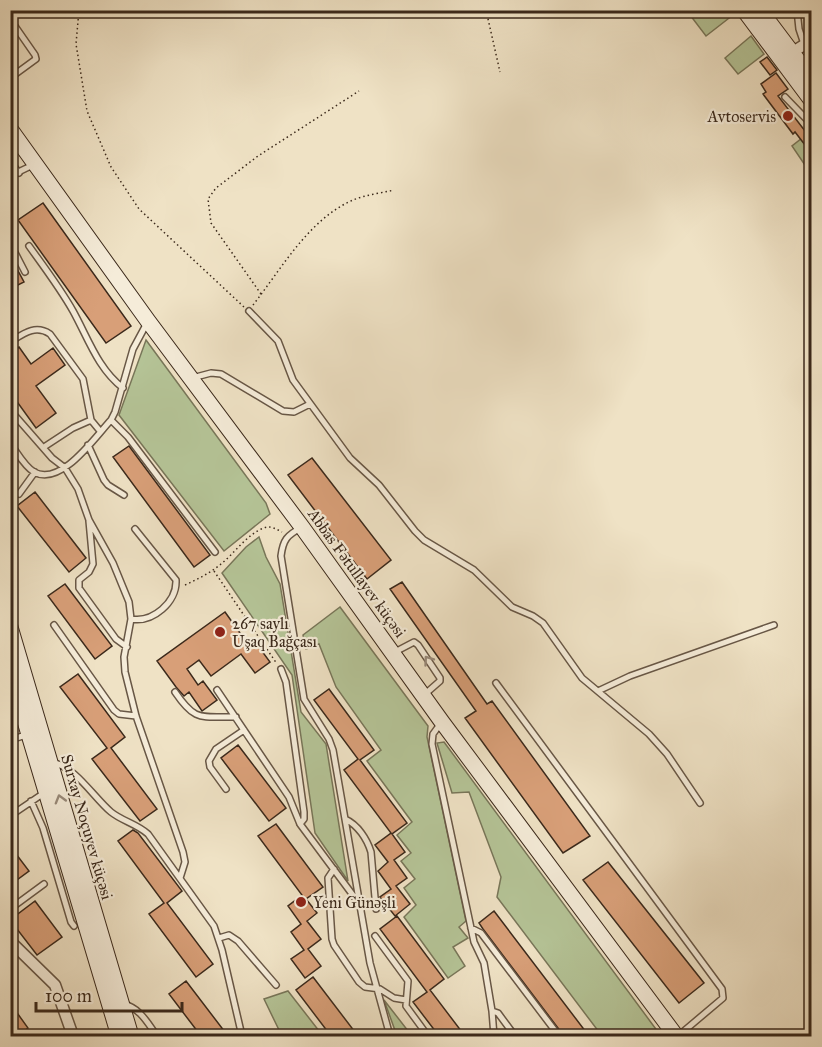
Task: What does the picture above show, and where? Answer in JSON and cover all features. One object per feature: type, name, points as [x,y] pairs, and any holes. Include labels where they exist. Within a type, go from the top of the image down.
[{"type":"main road","points":[[744,10],[797,49],[812,101]]},
{"type":"main road","points":[[760,10],[797,49],[812,79]]},
{"type":"main road","name":"Abbas Fətullayev küçəsi","points":[[10,129],[442,722],[676,1036]]},
{"type":"main road","name":"Surxay Noçuyev küçəsi","points":[[10,627],[43,763],[115,1004],[119,1036]]},
{"type":"main road","name":"Surxay Noçuyev küçəsi","points":[[10,671],[28,734],[43,763],[45,793],[115,1004],[131,1036]]},
{"type":"street","points":[[10,941],[55,985],[73,1036]]},
{"type":"lane","points":[[797,10],[799,29],[797,49]]},
{"type":"lane","points":[[10,19],[36,59],[10,78]]},
{"type":"lane","points":[[785,97],[811,124]]},
{"type":"lane","points":[[10,161],[19,173]]},
{"type":"lane","points":[[10,176],[36,163]]},
{"type":"lane","points":[[10,243],[25,272]]},
{"type":"lane","points":[[29,246],[63,294],[103,368],[123,388]]},
{"type":"lane","points":[[249,311],[278,341],[293,380],[350,458],[379,485],[415,531],[424,540],[474,570],[512,607],[543,623],[582,678],[667,754],[700,803]]},
{"type":"lane","points":[[10,443],[35,472],[53,474],[65,468],[111,420],[118,406],[133,349],[141,330],[148,321]]},
{"type":"lane","points":[[10,342],[28,330],[45,331],[50,334],[83,379],[91,420],[100,431]]},
{"type":"lane","points":[[191,378],[211,373],[221,374],[283,411],[294,412],[310,404]]},
{"type":"lane","points":[[10,410],[52,458],[65,468],[78,489],[89,520],[113,563],[129,602],[131,619],[124,657],[125,672],[136,716],[183,852],[185,862],[180,878]]},
{"type":"lane","points":[[44,447],[73,428],[91,420]]},
{"type":"lane","points":[[111,420],[128,437],[215,552]]},
{"type":"lane","points":[[88,445],[104,480],[124,495]]},
{"type":"lane","points":[[19,494],[35,472]]},
{"type":"lane","points":[[89,520],[93,564],[89,572],[80,580],[79,588],[116,639],[127,647]]},
{"type":"lane","points":[[302,527],[288,535],[283,542],[281,556],[301,688],[309,709],[329,739],[333,750],[358,902],[376,989],[390,1036]]},
{"type":"lane","points":[[131,619],[144,620],[152,616],[173,597],[176,589],[176,580],[135,529]]},
{"type":"lane","points":[[54,625],[114,710],[118,714],[136,716]]},
{"type":"lane","points":[[598,691],[630,676],[774,625]]},
{"type":"lane","points":[[392,653],[410,643],[414,642],[418,645],[440,678],[440,681],[423,696]]},
{"type":"lane","points":[[281,669],[286,682],[304,812],[304,819],[300,824]]},
{"type":"lane","points":[[496,683],[723,990],[723,998],[676,1036]]},
{"type":"lane","points":[[217,690],[289,797],[300,824],[358,902]]},
{"type":"lane","points":[[175,692],[186,708],[197,716],[236,717]]},
{"type":"lane","points":[[442,722],[433,734],[432,744],[474,942],[484,963],[494,1036]]},
{"type":"lane","points":[[226,789],[210,767],[209,761],[216,749],[244,730]]},
{"type":"lane","points":[[10,740],[28,734]]},
{"type":"lane","points":[[43,763],[66,766],[110,812],[141,828],[180,878],[214,926],[219,938],[242,1036]]},
{"type":"lane","points":[[10,816],[45,793]]},
{"type":"lane","points":[[31,801],[40,821],[71,922],[75,926]]},
{"type":"lane","points":[[345,819],[357,828],[369,845],[376,909]]},
{"type":"lane","points":[[334,869],[328,878],[334,945],[359,982],[365,987],[387,992],[399,1000],[406,1000]]},
{"type":"lane","points":[[11,907],[44,884]]},
{"type":"lane","points":[[471,928],[481,933],[559,1036]]},
{"type":"lane","points":[[219,938],[230,935],[238,941],[276,985]]},
{"type":"lane","points":[[375,936],[408,981],[406,1000],[408,1009],[428,1036]]},
{"type":"lane","points":[[115,1004],[131,1006],[140,1012],[157,1036]]},
{"type":"lane","points":[[492,1011],[498,1013],[516,1036]]},
{"type":"path","points":[[79,10],[76,44],[87,111],[111,167],[139,209],[249,311],[308,234],[328,215],[353,200],[394,190]]},
{"type":"path","points":[[486,10],[500,72]]},
{"type":"path","points":[[261,295],[211,223],[208,199],[216,188],[258,156],[359,91]]},
{"type":"path","points":[[176,589],[213,570],[244,541],[262,528],[268,526],[288,535]]},
{"type":"path","points":[[213,570],[281,669]]},
{"type":"green space","points":[[687,11],[729,11],[733,15],[706,36]]},
{"type":"green space","points":[[751,36],[764,54],[738,74],[725,58]]},
{"type":"green space","points":[[811,131],[811,174],[792,146]]},
{"type":"green space","points":[[146,340],[266,503],[270,514],[224,551],[119,415]]},
{"type":"green space","points":[[259,537],[280,584],[301,712],[326,744],[348,881],[315,833],[292,675],[222,573],[246,547]]},
{"type":"green space","points":[[340,607],[428,726],[427,737],[466,921],[459,927],[468,938],[453,947],[465,966],[448,978],[404,917],[416,905],[404,888],[415,879],[401,861],[411,853],[397,835],[412,822],[367,761],[381,750],[336,687],[319,644],[306,649],[303,635]]},
{"type":"green space","points":[[444,742],[661,1036],[602,1036],[497,897],[501,877],[469,792],[452,793],[437,743]]},
{"type":"green space","points":[[288,991],[323,1036],[269,1036],[279,1030],[264,999]]},
{"type":"green space","points":[[384,1000],[412,1036],[397,1036]]},
{"type":"building","points":[[767,57],[777,70],[770,75],[760,62]]},
{"type":"building","points":[[776,73],[788,89],[778,96],[812,140],[812,154],[795,132],[793,134],[763,94],[766,92],[761,84]]},
{"type":"building","points":[[43,203],[131,326],[106,343],[18,220]]},
{"type":"building","points":[[10,256],[24,282],[10,289]]},
{"type":"building","points":[[19,347],[31,364],[53,348],[65,365],[36,386],[56,413],[36,428],[10,392],[10,380],[17,375],[10,367],[10,352]]},
{"type":"building","points":[[129,446],[210,555],[194,567],[113,457]]},
{"type":"building","points":[[312,458],[391,560],[367,579],[288,475]]},
{"type":"building","points":[[35,492],[86,558],[69,572],[17,506]]},
{"type":"building","points":[[402,582],[487,704],[492,701],[590,836],[563,853],[465,718],[476,711],[390,589]]},
{"type":"building","points":[[65,584],[112,646],[95,659],[48,596]]},
{"type":"building","points":[[225,612],[250,647],[256,643],[270,662],[255,673],[241,654],[211,676],[199,660],[187,669],[198,685],[203,681],[217,700],[202,711],[189,692],[184,696],[157,661]]},
{"type":"building","points":[[78,674],[125,737],[111,748],[157,809],[140,821],[92,759],[107,748],[60,687]]},
{"type":"building","points":[[329,689],[374,750],[360,760],[407,823],[392,834],[405,852],[394,860],[407,878],[396,886],[410,904],[395,916],[380,897],[391,889],[378,871],[388,862],[375,845],[391,833],[344,770],[358,759],[314,700]]},
{"type":"building","points":[[238,745],[286,808],[269,821],[221,758]]},
{"type":"building","name":"Yeni Günəşli","points":[[276,824],[323,887],[306,899],[317,913],[307,921],[321,939],[308,949],[321,966],[305,978],[291,959],[304,950],[291,932],[301,924],[288,906],[302,895],[258,836]]},
{"type":"building","points":[[133,830],[138,833],[182,891],[167,903],[213,964],[196,977],[149,914],[164,903],[118,841]]},
{"type":"building","points":[[10,846],[29,871],[10,885]]},
{"type":"building","points":[[608,862],[704,983],[679,1003],[583,880]]},
{"type":"building","points":[[35,901],[62,937],[37,955],[10,920]]},
{"type":"building","points":[[494,911],[589,1036],[564,1036],[479,923]]},
{"type":"building","points":[[397,916],[444,979],[430,990],[465,1036],[439,1036],[413,1002],[427,992],[380,929]]},
{"type":"building","points":[[313,977],[358,1036],[331,1036],[296,990]]},
{"type":"building","points":[[186,981],[228,1036],[201,1036],[169,994]]},
{"type":"building","points":[[10,1003],[28,1028],[23,1032],[26,1036],[10,1036]]},
{"type":"place","name":"Avtoservis","points":[[788,116]]},
{"type":"place","name":"267 saylı Uşaq Bağçası","points":[[220,632]]},
{"type":"place","name":"Yeni Günəşli","points":[[301,902]]}]
